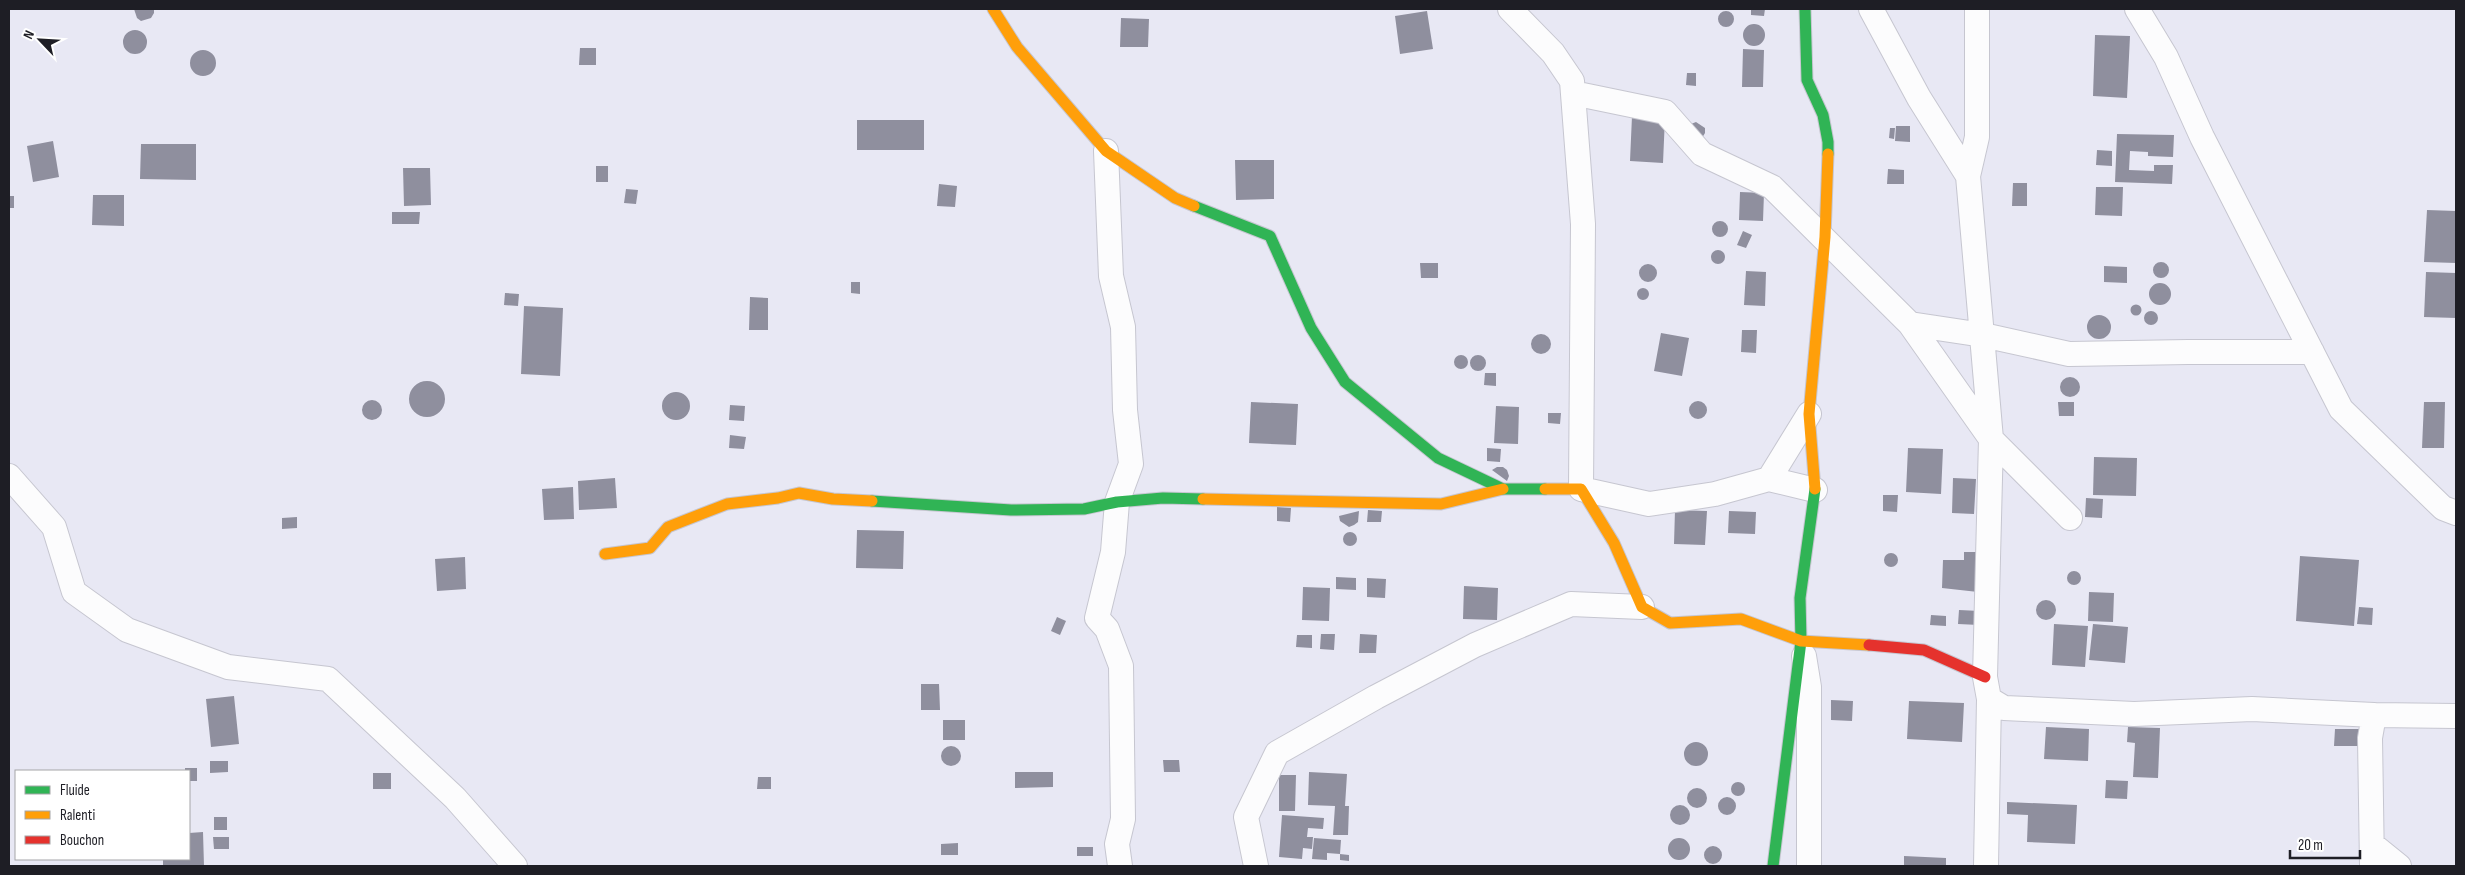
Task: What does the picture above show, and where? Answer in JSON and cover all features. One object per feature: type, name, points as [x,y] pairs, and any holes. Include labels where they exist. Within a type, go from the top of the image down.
[{"type":"street","points":[[993,9],[1017,47],[1106,151],[1175,198],[1270,236],[1295,288],[1311,328],[1345,382],[1438,458],[1503,489]]},
{"type":"street","points":[[1510,9],[1553,53],[1572,82],[1583,224],[1581,489],[1614,543],[1642,607]]},
{"type":"street","points":[[1773,866],[1801,641],[1800,598],[1815,490],[1809,414],[1825,237],[1828,142],[1823,115],[1807,80],[1805,9]]},
{"type":"street","points":[[1871,9],[1919,98],[1968,176]]},
{"type":"street","points":[[1977,9],[1977,137],[1968,176],[1991,439],[1986,866]]},
{"type":"street","points":[[2137,9],[2166,57],[2202,137],[2341,409],[2443,508],[2456,513]]},
{"type":"street","points":[[1573,93],[1666,112],[1702,154],[1772,187],[1825,237],[1910,324],[1991,439],[2070,518]]},
{"type":"street","points":[[1106,151],[1111,276],[1123,327],[1125,410],[1131,464],[1117,502],[1113,552],[1097,618],[1106,629],[1120,666],[1123,819],[1117,844],[1120,866]]},
{"type":"street","points":[[1910,324],[1983,335],[2069,354],[2312,352]]},
{"type":"street","points":[[1769,479],[1809,414]]},
{"type":"street","points":[[9,476],[54,527],[74,592],[127,630],[228,667],[328,678],[455,798],[514,866]]},
{"type":"street","points":[[605,554],[650,548],[668,527],[727,504],[800,493],[833,499],[1011,510],[1084,509],[1117,502],[1163,498],[1441,504],[1503,489],[1581,489],[1649,504],[1715,494],[1769,479],[1815,490]]},
{"type":"street","points":[[1256,866],[1246,817],[1277,753],[1376,697],[1475,645],[1571,604],[1642,607],[1670,623],[1741,619],[1801,641],[1853,643],[1924,650],[1987,688],[2004,708],[2134,714],[2252,709],[2374,715],[2456,716]]},
{"type":"street","points":[[1801,641],[1809,687],[1809,866]]},
{"type":"street","points":[[2374,715],[2370,738],[2373,856],[2399,866]]},
{"type":"building","points":[[134,9],[154,9],[154,13],[151,18],[141,21],[137,18]]},
{"type":"building","points":[[1751,9],[1765,9],[1764,16],[1751,15]]},
{"type":"building","points":[[1427,11],[1433,49],[1400,54],[1395,16]]},
{"type":"building","points":[[1726,11],[1732,13],[1734,19],[1732,25],[1726,27],[1720,25],[1718,19],[1720,13]]},
{"type":"building","points":[[1121,18],[1149,19],[1148,47],[1120,47]]},
{"type":"building","points":[[1754,24],[1764,31],[1765,35],[1758,45],[1754,46],[1744,39],[1743,35],[1750,25]]},
{"type":"building","points":[[135,30],[144,33],[147,42],[144,51],[135,54],[126,51],[123,42],[126,33]]},
{"type":"building","points":[[2095,35],[2130,36],[2127,98],[2093,96]]},
{"type":"building","points":[[580,48],[596,48],[596,65],[579,65]]},
{"type":"building","points":[[1743,49],[1764,50],[1763,87],[1742,87]]},
{"type":"building","points":[[203,50],[212,54],[216,63],[212,72],[203,76],[194,72],[190,63],[194,54]]},
{"type":"building","points":[[1687,73],[1696,73],[1696,86],[1686,85]]},
{"type":"building","points":[[1632,116],[1665,117],[1663,163],[1630,161]]},
{"type":"building","points":[[857,120],[924,120],[924,150],[857,150]]},
{"type":"building","points":[[1696,122],[1705,128],[1702,138],[1691,124]]},
{"type":"building","points":[[1896,126],[1910,126],[1910,142],[1895,141]]},
{"type":"building","points":[[1890,128],[1895,128],[1894,139],[1889,138]]},
{"type":"building","points":[[2117,134],[2174,135],[2173,157],[2148,156],[2148,152],[2130,151],[2129,170],[2154,171],[2154,165],[2173,165],[2172,184],[2115,182]]},
{"type":"building","points":[[53,141],[59,177],[33,182],[27,146]]},
{"type":"building","points":[[141,144],[196,144],[196,180],[140,179]]},
{"type":"building","points":[[2097,150],[2112,151],[2112,166],[2096,165]]},
{"type":"building","points":[[1235,160],[1274,160],[1274,199],[1236,200]]},
{"type":"building","points":[[596,166],[608,166],[608,182],[596,182]]},
{"type":"building","points":[[403,168],[430,168],[431,205],[404,206]]},
{"type":"building","points":[[1888,169],[1904,170],[1904,184],[1887,184]]},
{"type":"building","points":[[2013,183],[2027,183],[2027,206],[2012,206]]},
{"type":"building","points":[[939,184],[957,186],[955,207],[937,206]]},
{"type":"building","points":[[2096,187],[2123,187],[2122,216],[2095,215]]},
{"type":"building","points":[[626,189],[638,190],[636,204],[624,203]]},
{"type":"building","points":[[1740,192],[1764,193],[1763,221],[1739,220]]},
{"type":"building","points":[[93,195],[124,195],[124,226],[92,225]]},
{"type":"building","points":[[9,196],[14,196],[14,208],[9,208]]},
{"type":"building","points":[[2427,210],[2456,211],[2456,263],[2424,262]]},
{"type":"building","points":[[392,212],[420,212],[419,224],[392,224]]},
{"type":"building","points":[[1720,221],[1726,223],[1728,229],[1726,235],[1720,237],[1714,235],[1712,229],[1714,223]]},
{"type":"building","points":[[1743,231],[1752,235],[1746,248],[1737,245]]},
{"type":"building","points":[[1715,250],[1721,250],[1725,257],[1721,264],[1715,264],[1711,260],[1711,254]]},
{"type":"building","points":[[2161,262],[2167,264],[2169,270],[2167,276],[2161,278],[2155,276],[2153,270],[2155,264]]},
{"type":"building","points":[[1420,263],[1438,263],[1438,278],[1421,278]]},
{"type":"building","points":[[1648,264],[1654,267],[1657,273],[1654,279],[1648,282],[1642,279],[1639,273],[1642,267]]},
{"type":"building","points":[[2104,266],[2127,267],[2127,283],[2104,282]]},
{"type":"building","points":[[1746,271],[1766,272],[1765,306],[1744,305]]},
{"type":"building","points":[[2426,272],[2456,273],[2456,318],[2424,317]]},
{"type":"building","points":[[851,282],[860,282],[860,294],[851,293]]},
{"type":"building","points":[[2160,283],[2170,290],[2171,294],[2164,304],[2160,305],[2150,298],[2149,294],[2156,284]]},
{"type":"building","points":[[1641,288],[1645,288],[1649,294],[1645,300],[1641,300],[1637,296],[1637,292]]},
{"type":"building","points":[[505,293],[519,294],[518,306],[504,305]]},
{"type":"building","points":[[750,297],[768,298],[768,330],[749,330]]},
{"type":"building","points":[[2134,305],[2138,305],[2141,310],[2140,314],[2134,315],[2131,312],[2131,308]]},
{"type":"building","points":[[524,306],[563,308],[560,376],[521,374]]},
{"type":"building","points":[[2148,311],[2154,311],[2158,318],[2154,325],[2148,325],[2144,321],[2144,315]]},
{"type":"building","points":[[2099,315],[2104,316],[2110,322],[2110,332],[2104,338],[2099,339],[2094,338],[2088,332],[2087,327],[2088,322],[2094,316]]},
{"type":"building","points":[[1742,330],[1757,330],[1756,353],[1741,352]]},
{"type":"building","points":[[1661,333],[1689,338],[1682,376],[1654,371]]},
{"type":"building","points":[[1541,334],[1548,337],[1551,344],[1548,351],[1541,354],[1534,351],[1531,344],[1534,337]]},
{"type":"building","points":[[1458,355],[1464,355],[1468,362],[1464,369],[1458,369],[1454,365],[1454,359]]},
{"type":"building","points":[[1478,355],[1484,357],[1486,363],[1484,369],[1478,371],[1472,369],[1470,363],[1472,357]]},
{"type":"building","points":[[1485,373],[1496,373],[1496,386],[1484,385]]},
{"type":"building","points":[[2070,377],[2077,380],[2080,387],[2077,394],[2070,397],[2063,394],[2060,387],[2063,380]]},
{"type":"building","points":[[427,381],[434,382],[440,386],[444,392],[444,406],[440,412],[434,416],[427,417],[420,416],[414,412],[410,406],[409,399],[410,392],[414,386],[420,382]]},
{"type":"building","points":[[676,392],[686,396],[690,406],[686,416],[676,420],[666,416],[662,406],[666,396]]},
{"type":"building","points":[[372,400],[379,403],[382,410],[379,417],[372,420],[365,417],[362,410],[365,403]]},
{"type":"building","points":[[1694,401],[1702,401],[1707,406],[1705,417],[1694,419],[1689,414],[1689,406]]},
{"type":"building","points":[[1251,402],[1298,404],[1296,445],[1249,443]]},
{"type":"building","points":[[2058,402],[2074,402],[2074,416],[2059,416]]},
{"type":"building","points":[[2424,402],[2445,402],[2444,448],[2422,448]]},
{"type":"building","points":[[730,405],[745,406],[744,421],[729,420]]},
{"type":"building","points":[[1496,406],[1519,407],[1518,444],[1494,443]]},
{"type":"building","points":[[1548,413],[1561,413],[1560,424],[1548,423]]},
{"type":"building","points":[[730,435],[746,437],[744,449],[729,448]]},
{"type":"building","points":[[1487,448],[1501,449],[1500,462],[1487,461]]},
{"type":"building","points":[[1908,448],[1943,449],[1941,494],[1906,492]]},
{"type":"building","points":[[2094,457],[2137,458],[2136,496],[2093,495]]},
{"type":"building","points":[[1497,467],[1503,467],[1507,470],[1509,476],[1507,481],[1492,470]]},
{"type":"building","points":[[615,478],[617,508],[579,510],[578,481]]},
{"type":"building","points":[[1953,478],[1976,479],[1974,514],[1952,513]]},
{"type":"building","points":[[573,487],[574,519],[544,520],[542,489]]},
{"type":"building","points":[[1883,495],[1898,495],[1897,512],[1883,511]]},
{"type":"building","points":[[2086,498],[2103,499],[2102,518],[2085,517]]},
{"type":"building","points":[[1277,507],[1291,508],[1290,522],[1277,521]]},
{"type":"building","points":[[1368,510],[1382,511],[1381,522],[1367,522]]},
{"type":"building","points":[[1675,510],[1707,511],[1705,545],[1674,544]]},
{"type":"building","points":[[1359,511],[1358,522],[1354,525],[1349,527],[1340,521],[1339,516]]},
{"type":"building","points":[[1729,511],[1756,512],[1755,534],[1728,533]]},
{"type":"building","points":[[297,517],[297,528],[282,529],[282,518]]},
{"type":"building","points":[[857,530],[904,531],[903,569],[856,568]]},
{"type":"building","points":[[1347,532],[1353,532],[1357,539],[1353,546],[1347,546],[1343,542],[1343,536]]},
{"type":"building","points":[[1964,552],[1980,552],[1978,592],[1942,588],[1943,560],[1964,560]]},
{"type":"building","points":[[1891,553],[1896,555],[1898,560],[1896,565],[1891,567],[1886,565],[1884,560],[1886,555]]},
{"type":"building","points":[[2300,556],[2359,560],[2354,626],[2296,621]]},
{"type":"building","points":[[465,557],[466,589],[437,591],[435,559]]},
{"type":"building","points":[[2074,571],[2079,573],[2081,578],[2079,583],[2074,585],[2069,583],[2067,578],[2069,573]]},
{"type":"building","points":[[1336,577],[1356,578],[1356,590],[1336,589]]},
{"type":"building","points":[[1367,578],[1386,579],[1385,598],[1367,597]]},
{"type":"building","points":[[1464,586],[1498,588],[1497,620],[1463,619]]},
{"type":"building","points":[[1303,587],[1330,588],[1329,621],[1302,620]]},
{"type":"building","points":[[2089,592],[2114,593],[2113,622],[2088,621]]},
{"type":"building","points":[[2042,600],[2050,600],[2056,606],[2056,614],[2050,620],[2042,620],[2036,614],[2036,606]]},
{"type":"building","points":[[2359,607],[2373,608],[2372,625],[2357,624]]},
{"type":"building","points":[[1959,610],[1980,611],[1979,625],[1958,624]]},
{"type":"building","points":[[1931,615],[1946,616],[1946,626],[1930,625]]},
{"type":"building","points":[[1057,617],[1066,621],[1060,635],[1051,631]]},
{"type":"building","points":[[2054,624],[2088,626],[2085,667],[2052,665]]},
{"type":"building","points":[[2093,624],[2128,627],[2125,663],[2089,660]]},
{"type":"building","points":[[1321,634],[1335,634],[1334,650],[1320,649]]},
{"type":"building","points":[[1360,634],[1377,635],[1376,653],[1359,653]]},
{"type":"building","points":[[1297,635],[1312,635],[1312,648],[1296,647]]},
{"type":"building","points":[[921,684],[939,684],[940,710],[921,710]]},
{"type":"building","points":[[234,696],[239,744],[211,747],[206,699]]},
{"type":"building","points":[[1831,700],[1853,701],[1852,721],[1831,720]]},
{"type":"building","points":[[1909,701],[1964,703],[1962,742],[1907,739]]},
{"type":"building","points":[[943,720],[965,720],[965,740],[943,740]]},
{"type":"building","points":[[2046,727],[2089,729],[2088,761],[2044,759]]},
{"type":"building","points":[[2128,727],[2160,728],[2158,778],[2133,777],[2135,743],[2127,742]]},
{"type":"building","points":[[2335,729],[2368,729],[2368,746],[2334,746]]},
{"type":"building","points":[[1696,742],[1701,743],[1707,749],[1707,759],[1701,765],[1696,766],[1691,765],[1685,759],[1684,754],[1685,749],[1691,743]]},
{"type":"building","points":[[951,746],[958,749],[961,756],[958,763],[951,766],[944,763],[941,756],[944,749]]},
{"type":"building","points":[[1163,760],[1179,760],[1180,772],[1164,772]]},
{"type":"building","points":[[210,761],[228,761],[228,772],[210,773]]},
{"type":"building","points":[[185,768],[197,768],[197,781],[190,781],[190,770],[185,770]]},
{"type":"building","points":[[1015,772],[1053,772],[1053,787],[1015,788]]},
{"type":"building","points":[[1309,772],[1347,774],[1345,806],[1349,806],[1348,835],[1333,835],[1335,806],[1308,805]]},
{"type":"building","points":[[373,773],[391,773],[391,789],[373,789]]},
{"type":"building","points":[[1279,775],[1296,775],[1295,811],[1279,811]]},
{"type":"building","points":[[758,777],[771,777],[771,789],[757,789]]},
{"type":"building","points":[[2106,780],[2128,781],[2127,799],[2105,798]]},
{"type":"building","points":[[1738,782],[1743,784],[1745,789],[1743,794],[1738,796],[1733,794],[1731,789],[1733,784]]},
{"type":"building","points":[[1693,788],[1701,788],[1707,794],[1707,802],[1701,808],[1693,808],[1687,802],[1687,794]]},
{"type":"building","points":[[1727,797],[1733,800],[1736,806],[1733,812],[1727,815],[1721,812],[1718,806],[1721,800]]},
{"type":"building","points":[[2007,802],[2077,805],[2075,844],[2027,842],[2028,815],[2007,814]]},
{"type":"building","points":[[1680,805],[1687,808],[1690,815],[1687,822],[1680,825],[1673,822],[1670,815],[1673,808]]},
{"type":"building","points":[[1282,815],[1324,818],[1323,829],[1308,828],[1307,837],[1313,837],[1312,849],[1303,848],[1302,859],[1279,857]]},
{"type":"building","points":[[214,817],[227,817],[227,830],[214,830]]},
{"type":"building","points":[[203,832],[204,866],[163,866],[163,860],[190,860],[190,833]]},
{"type":"building","points":[[213,837],[229,837],[229,849],[214,849]]},
{"type":"building","points":[[1314,838],[1341,840],[1340,854],[1327,853],[1327,860],[1312,859]]},
{"type":"building","points":[[1679,838],[1687,841],[1690,849],[1687,857],[1679,860],[1671,857],[1668,849],[1671,841]]},
{"type":"building","points":[[958,843],[958,855],[941,855],[941,844]]},
{"type":"building","points":[[1709,846],[1717,846],[1722,851],[1720,862],[1709,864],[1704,859],[1704,851]]},
{"type":"building","points":[[1077,847],[1093,847],[1093,856],[1077,856]]},
{"type":"building","points":[[1340,854],[1349,855],[1349,861],[1340,860]]},
{"type":"building","points":[[1904,856],[1946,858],[1946,866],[1904,866]]},
{"type":"traffic: fast","points":[[1805,9],[1807,80],[1823,115],[1828,142],[1828,154]]},
{"type":"traffic: fast","points":[[1194,206],[1270,236],[1311,328],[1345,382],[1438,458],[1503,489],[1545,489]]},
{"type":"traffic: fast","points":[[1773,866],[1801,641],[1800,598],[1815,489]]},
{"type":"traffic: fast","points":[[872,501],[1011,510],[1084,509],[1117,502],[1163,498],[1203,499]]},
{"type":"traffic: slow","points":[[993,9],[1017,47],[1106,151],[1175,198],[1194,206]]},
{"type":"traffic: slow","points":[[1815,489],[1809,414],[1825,237],[1828,154]]},
{"type":"traffic: slow","points":[[1203,499],[1441,504],[1503,489]]},
{"type":"traffic: slow","points":[[1545,489],[1581,489],[1614,543],[1642,607],[1670,623],[1741,619],[1801,641],[1869,645]]},
{"type":"traffic: slow","points":[[605,554],[650,548],[668,527],[727,504],[778,498],[799,493],[833,499],[872,501]]},
{"type":"traffic: jam","points":[[1869,645],[1924,650],[1985,677]]}]
